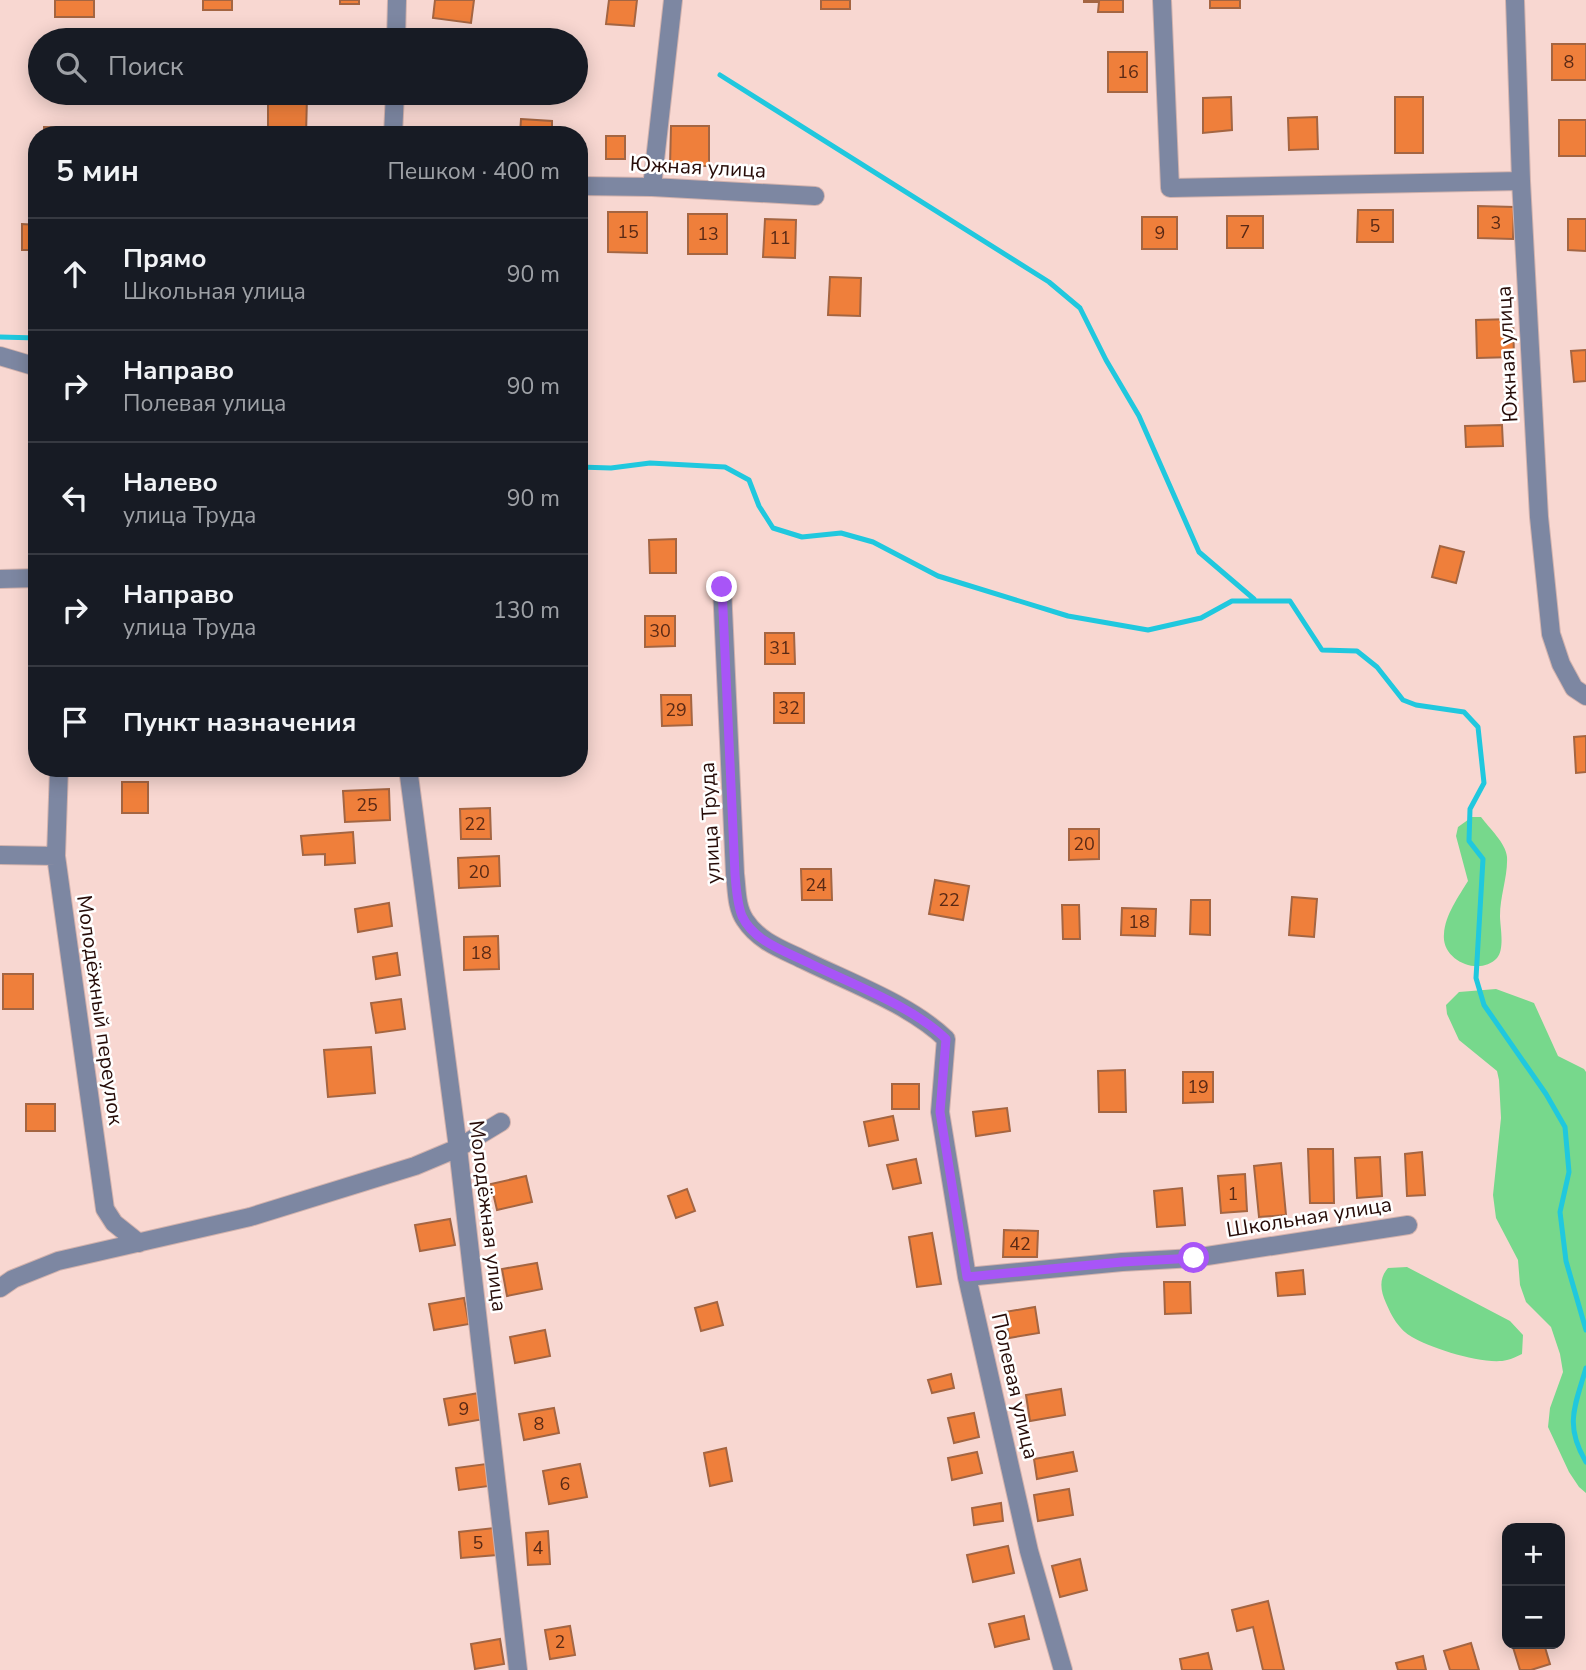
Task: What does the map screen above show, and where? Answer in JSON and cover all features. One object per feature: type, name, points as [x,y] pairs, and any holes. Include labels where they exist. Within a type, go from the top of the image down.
[{"type":"street","points":[[396,28],[397,0]]},
{"type":"street","points":[[652,187],[673,0]]},
{"type":"street","points":[[1162,0],[1170,188],[1521,181]]},
{"type":"street","name":"Южная улица","points":[[1516,0],[1521,181],[1539,517],[1551,634],[1561,664],[1574,688],[1585,695]]},
{"type":"street","points":[[393,126],[394,105]]},
{"type":"street","name":"Южная улица","points":[[588,186],[815,196]]},
{"type":"street","points":[[0,356],[28,364]]},
{"type":"street","points":[[0,579],[28,578]]},
{"type":"street","name":"улица Труда","points":[[722,587],[735,874],[743,917],[764,940],[893,1004],[935,1028]]},
{"type":"street","name":"Молодёжный переулок","points":[[59,777],[56,856],[105,1209],[114,1223],[139,1243]]},
{"type":"street","name":"Молодёжная улица","points":[[409,777],[458,1148],[518,1670]]},
{"type":"street","points":[[0,855],[56,856]]},
{"type":"street","name":"Полевая улица","points":[[935,1028],[946,1039],[940,1112],[967,1277],[1029,1551],[1063,1670]]},
{"type":"street","points":[[0,1288],[13,1279],[58,1261],[250,1217],[415,1167],[458,1148],[501,1122]]},
{"type":"street","name":"Школьная улица","points":[[967,1277],[1194,1258],[1408,1225]]},
{"type":"green space","points":[[1472,817],[1481,817],[1500,841],[1507,857],[1500,909],[1501,949],[1497,958],[1481,966],[1472,966],[1455,958],[1448,951],[1444,934],[1450,913],[1468,881],[1456,836],[1458,827]]},
{"type":"green space","points":[[1496,989],[1534,1003],[1558,1056],[1586,1072],[1586,1493],[1569,1472],[1548,1427],[1550,1408],[1563,1372],[1560,1354],[1551,1327],[1526,1302],[1520,1285],[1518,1260],[1496,1218],[1493,1195],[1501,1118],[1497,1071],[1459,1040],[1447,1014],[1446,1005],[1459,992]]},
{"type":"green space","points":[[1407,1267],[1510,1321],[1523,1335],[1522,1354],[1509,1360],[1498,1361],[1472,1358],[1431,1346],[1407,1334],[1390,1312],[1381,1284],[1388,1268]]},
{"type":"building","points":[[55,0],[94,0],[94,17],[55,17]]},
{"type":"building","points":[[203,0],[232,0],[232,10],[203,10]]},
{"type":"building","points":[[340,0],[359,0],[359,4],[340,4]]},
{"type":"building","points":[[435,0],[474,0],[471,23],[433,18]]},
{"type":"building","points":[[609,0],[637,0],[634,26],[606,24]]},
{"type":"building","points":[[821,0],[850,0],[850,9],[821,9]]},
{"type":"building","points":[[1084,0],[1123,0],[1123,12],[1098,12],[1099,2]]},
{"type":"building","points":[[1210,0],[1240,0],[1240,8],[1210,8]]},
{"type":"building","points":[[1552,44],[1586,44],[1586,80],[1552,80]]},
{"type":"building","points":[[1108,52],[1147,52],[1147,92],[1108,92]]},
{"type":"building","points":[[1231,97],[1232,130],[1203,133],[1203,98]]},
{"type":"building","points":[[1395,97],[1423,97],[1423,153],[1395,153]]},
{"type":"building","points":[[268,105],[307,105],[306,126],[268,126]]},
{"type":"building","points":[[1317,117],[1318,149],[1289,150],[1288,118]]},
{"type":"building","points":[[521,119],[552,121],[552,126],[521,126]]},
{"type":"building","points":[[1559,120],[1586,120],[1586,156],[1559,156]]},
{"type":"building","points":[[671,126],[709,126],[709,166],[670,166]]},
{"type":"building","points":[[606,136],[625,136],[625,159],[606,159]]},
{"type":"building","points":[[1478,206],[1514,207],[1513,239],[1478,238]]},
{"type":"building","points":[[1358,210],[1393,210],[1393,242],[1357,242]]},
{"type":"building","points":[[608,212],[647,212],[647,253],[608,252]]},
{"type":"building","points":[[688,214],[727,214],[727,254],[688,254]]},
{"type":"building","points":[[1227,216],[1263,216],[1263,248],[1227,248]]},
{"type":"building","points":[[1142,217],[1177,217],[1177,249],[1142,249]]},
{"type":"building","points":[[765,219],[796,220],[795,258],[763,257]]},
{"type":"building","points":[[1568,219],[1586,219],[1586,251],[1568,250]]},
{"type":"building","points":[[22,224],[28,224],[28,250],[22,250]]},
{"type":"building","points":[[830,277],[861,278],[860,316],[828,315]]},
{"type":"building","points":[[1513,319],[1514,357],[1477,358],[1476,320]]},
{"type":"building","points":[[1586,350],[1586,381],[1574,382],[1571,351]]},
{"type":"building","points":[[1502,425],[1503,446],[1466,447],[1465,426]]},
{"type":"building","points":[[676,539],[676,573],[650,573],[649,540]]},
{"type":"building","points":[[1440,546],[1464,552],[1456,583],[1432,577]]},
{"type":"building","points":[[645,616],[675,616],[675,646],[645,647]]},
{"type":"building","points":[[765,633],[794,633],[795,664],[765,664]]},
{"type":"building","points":[[774,693],[804,693],[804,723],[774,723]]},
{"type":"building","points":[[661,695],[691,695],[692,725],[662,726]]},
{"type":"building","points":[[1586,736],[1586,772],[1576,773],[1574,737]]},
{"type":"building","points":[[122,782],[148,782],[148,813],[122,813]]},
{"type":"building","points":[[389,789],[390,820],[345,822],[343,791]]},
{"type":"building","points":[[490,808],[491,839],[461,839],[460,809]]},
{"type":"building","points":[[1069,829],[1099,829],[1099,859],[1069,860]]},
{"type":"building","points":[[353,832],[355,863],[325,865],[325,854],[303,855],[301,836]]},
{"type":"building","points":[[499,856],[500,886],[459,888],[458,858]]},
{"type":"building","points":[[801,869],[831,869],[832,900],[802,900]]},
{"type":"building","points":[[935,880],[969,886],[963,920],[929,914]]},
{"type":"building","points":[[1292,897],[1317,899],[1314,937],[1289,935]]},
{"type":"building","points":[[1191,900],[1210,900],[1210,935],[1190,934]]},
{"type":"building","points":[[389,903],[392,926],[358,932],[355,909]]},
{"type":"building","points":[[1062,905],[1079,905],[1080,939],[1063,939]]},
{"type":"building","points":[[1122,908],[1156,909],[1155,936],[1121,935]]},
{"type":"building","points":[[498,936],[499,969],[464,970],[464,937]]},
{"type":"building","points":[[397,953],[400,975],[376,979],[373,957]]},
{"type":"building","points":[[3,974],[33,974],[33,1009],[3,1009]]},
{"type":"building","points":[[401,999],[405,1029],[376,1033],[371,1003]]},
{"type":"building","points":[[371,1047],[375,1093],[328,1097],[324,1050]]},
{"type":"building","points":[[1125,1070],[1126,1112],[1099,1112],[1098,1071]]},
{"type":"building","points":[[1183,1072],[1213,1072],[1213,1102],[1183,1103]]},
{"type":"building","points":[[892,1084],[919,1084],[919,1109],[892,1109]]},
{"type":"building","points":[[26,1104],[55,1104],[55,1131],[26,1131]]},
{"type":"building","points":[[1007,1108],[1010,1131],[976,1136],[973,1112]]},
{"type":"building","points":[[893,1116],[898,1140],[869,1146],[864,1122]]},
{"type":"building","points":[[1308,1149],[1333,1149],[1334,1203],[1310,1203]]},
{"type":"building","points":[[1422,1152],[1425,1195],[1407,1196],[1405,1154]]},
{"type":"building","points":[[1380,1157],[1382,1196],[1357,1198],[1355,1158]]},
{"type":"building","points":[[916,1159],[921,1183],[893,1189],[887,1165]]},
{"type":"building","points":[[1281,1163],[1286,1215],[1259,1217],[1254,1166]]},
{"type":"building","points":[[1245,1174],[1247,1211],[1221,1213],[1218,1176]]},
{"type":"building","points":[[526,1176],[532,1202],[497,1210],[491,1184]]},
{"type":"building","points":[[1182,1188],[1185,1225],[1157,1227],[1154,1191]]},
{"type":"building","points":[[687,1189],[695,1211],[676,1218],[668,1196]]},
{"type":"building","points":[[450,1219],[455,1245],[420,1251],[415,1225]]},
{"type":"building","points":[[1004,1230],[1038,1231],[1037,1257],[1003,1257]]},
{"type":"building","points":[[932,1233],[941,1284],[917,1287],[909,1237]]},
{"type":"building","points":[[537,1263],[542,1289],[507,1296],[502,1269]]},
{"type":"building","points":[[1303,1270],[1305,1294],[1278,1296],[1276,1273]]},
{"type":"building","points":[[1164,1282],[1190,1282],[1191,1313],[1165,1314]]},
{"type":"building","points":[[464,1298],[469,1324],[434,1330],[429,1304]]},
{"type":"building","points":[[717,1302],[723,1325],[701,1331],[695,1308]]},
{"type":"building","points":[[1035,1307],[1039,1333],[1009,1338],[1005,1312]]},
{"type":"building","points":[[545,1330],[550,1356],[515,1363],[510,1337]]},
{"type":"building","points":[[951,1374],[954,1388],[932,1393],[928,1380]]},
{"type":"building","points":[[1061,1389],[1065,1415],[1030,1421],[1026,1395]]},
{"type":"building","points":[[479,1393],[484,1419],[449,1425],[444,1399]]},
{"type":"building","points":[[554,1408],[559,1433],[524,1440],[519,1414]]},
{"type":"building","points":[[974,1413],[979,1437],[954,1443],[948,1418]]},
{"type":"building","points":[[726,1448],[732,1481],[710,1486],[704,1453]]},
{"type":"building","points":[[977,1452],[982,1473],[952,1480],[948,1458]]},
{"type":"building","points":[[1073,1452],[1077,1471],[1037,1479],[1034,1459]]},
{"type":"building","points":[[486,1464],[489,1486],[459,1490],[456,1468]]},
{"type":"building","points":[[580,1464],[587,1497],[549,1504],[543,1471]]},
{"type":"building","points":[[1069,1489],[1073,1515],[1038,1521],[1034,1495]]},
{"type":"building","points":[[1001,1503],[1003,1521],[974,1525],[972,1508]]},
{"type":"building","points":[[494,1528],[497,1555],[461,1558],[459,1532]]},
{"type":"building","points":[[548,1531],[550,1564],[528,1565],[526,1533]]},
{"type":"building","points":[[1008,1546],[1014,1573],[973,1582],[967,1555]]},
{"type":"building","points":[[1080,1559],[1087,1590],[1060,1597],[1052,1566]]},
{"type":"building","points":[[1268,1601],[1284,1670],[1263,1670],[1253,1627],[1237,1631],[1232,1610]]},
{"type":"building","points":[[1024,1616],[1029,1639],[995,1647],[989,1624]]},
{"type":"building","points":[[570,1626],[575,1655],[550,1659],[545,1630]]},
{"type":"building","points":[[500,1639],[504,1664],[475,1669],[471,1644]]},
{"type":"building","points":[[1471,1643],[1479,1670],[1450,1670],[1444,1651]]},
{"type":"building","points":[[1514,1649],[1546,1649],[1550,1664],[1531,1670],[1520,1670]]},
{"type":"building","points":[[1208,1653],[1212,1670],[1182,1670],[1180,1659]]},
{"type":"building","points":[[1423,1656],[1426,1670],[1398,1670],[1396,1663]]},
{"type":"waterway","points":[[720,75],[1049,282],[1080,308],[1106,360],[1139,416],[1199,552],[1254,599]]},
{"type":"waterway","points":[[0,337],[28,338]]},
{"type":"waterway","points":[[588,467],[611,468],[650,463],[725,467],[749,480],[759,506],[773,528],[802,537],[841,533],[873,542],[938,576],[1068,616],[1148,630],[1201,618],[1232,601],[1290,601],[1322,650],[1357,651],[1377,667],[1403,700],[1416,705],[1464,712],[1478,727],[1484,783],[1470,809],[1469,841],[1483,859],[1476,978],[1484,1005],[1546,1094],[1565,1127],[1569,1172],[1560,1212],[1566,1261],[1586,1330]]},
{"type":"waterway","points":[[1586,1368],[1575,1405],[1573,1426],[1579,1449],[1586,1462]]},
{"type":"route","points":[[722,587],[735,874],[743,917],[749,927],[764,940],[893,1004],[935,1028],[946,1039],[940,1112],[967,1277],[1194,1258]]}]
